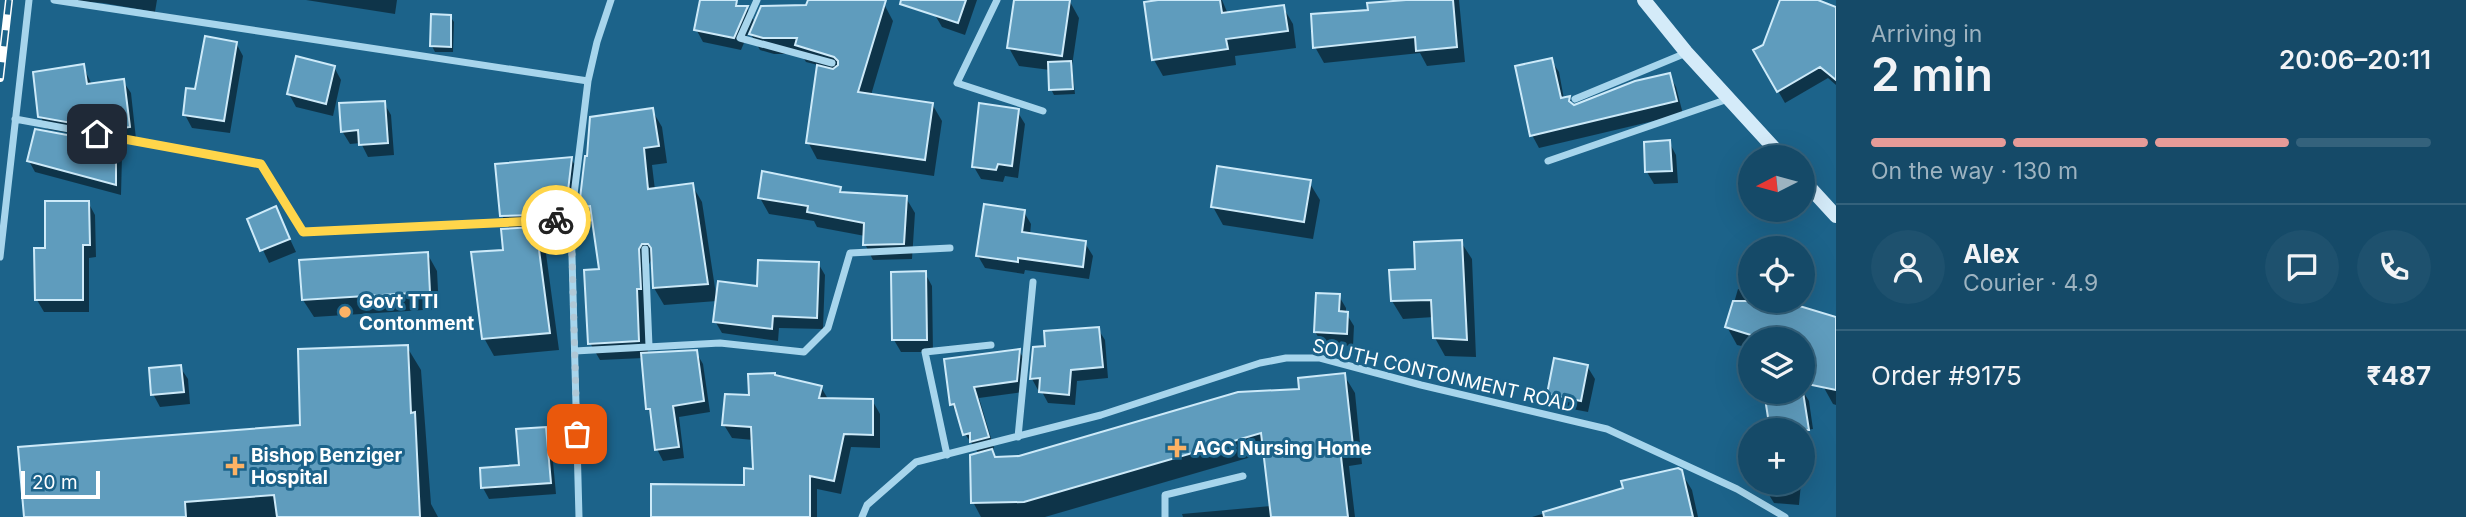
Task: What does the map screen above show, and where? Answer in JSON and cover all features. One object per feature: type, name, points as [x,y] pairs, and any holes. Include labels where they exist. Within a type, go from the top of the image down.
[{"type":"main road","points":[[1644,0],[1686,52],[1771,145]]},
{"type":"main road","points":[[1815,193],[1836,216]]},
{"type":"street","points":[[0,257],[29,0]]},
{"type":"street","points":[[54,0],[588,81]]},
{"type":"street","points":[[579,517],[571,219],[588,81],[611,0]]},
{"type":"street","points":[[757,0],[740,37],[832,63]]},
{"type":"street","points":[[997,0],[957,83],[1043,111]]},
{"type":"street","points":[[1575,99],[1686,52]]},
{"type":"street","points":[[1548,161],[1729,99]]},
{"type":"street","points":[[15,119],[261,164],[303,232],[571,219]]},
{"type":"street","points":[[575,351],[720,343],[804,352],[828,328],[850,254],[950,248]]},
{"type":"street","points":[[645,249],[649,346]]},
{"type":"street","points":[[1018,437],[1033,282]]},
{"type":"street","points":[[947,454],[925,352],[991,345]]},
{"type":"street","name":"SOUTH CONTONMENT ROAD","points":[[862,517],[867,505],[916,462],[1101,415],[1260,363],[1286,358],[1320,358],[1607,429],[1737,489],[1785,517]]},
{"type":"street","points":[[1165,517],[1165,495],[1243,476]]},
{"type":"building","points":[[700,0],[737,0],[736,6],[748,6],[734,38],[694,30]]},
{"type":"building","points":[[808,0],[886,0],[858,92],[933,103],[925,160],[806,143],[817,65],[833,69],[838,65],[838,61],[834,57],[795,45],[797,38],[763,38],[749,34],[761,6],[806,5]]},
{"type":"building","points":[[901,0],[966,0],[958,23],[900,4]]},
{"type":"building","points":[[1014,0],[1070,0],[1062,56],[1007,48]]},
{"type":"building","points":[[1220,0],[1222,13],[1284,5],[1288,31],[1226,39],[1228,49],[1152,60],[1144,2]]},
{"type":"building","points":[[1453,0],[1457,47],[1416,51],[1415,37],[1313,48],[1311,14],[1368,10],[1367,3]]},
{"type":"building","points":[[1780,0],[1818,0],[1836,7],[1836,80],[1820,67],[1777,92],[1753,50],[1763,45]]},
{"type":"building","points":[[431,14],[451,15],[451,47],[430,46]]},
{"type":"building","points":[[205,36],[237,42],[224,121],[183,115],[186,88],[195,89]]},
{"type":"building","points":[[296,56],[335,66],[326,104],[287,94]]},
{"type":"building","points":[[1552,58],[1561,98],[1570,96],[1569,101],[1574,105],[1635,81],[1670,73],[1677,101],[1530,136],[1515,66]]},
{"type":"building","points":[[1071,61],[1073,89],[1049,90],[1048,62]]},
{"type":"building","points":[[84,64],[87,84],[124,79],[130,127],[116,131],[38,117],[33,72]]},
{"type":"building","points":[[385,101],[388,143],[359,145],[358,130],[341,132],[339,103]]},
{"type":"building","points":[[979,103],[1019,109],[1012,166],[998,164],[996,170],[972,167]]},
{"type":"building","points":[[653,108],[659,146],[644,148],[648,189],[693,183],[708,284],[653,288],[651,248],[648,244],[642,244],[639,249],[641,289],[637,289],[639,341],[588,344],[584,270],[599,269],[590,206],[579,207],[590,117]]},
{"type":"building","points":[[35,129],[116,144],[116,185],[27,161]]},
{"type":"building","points":[[1670,140],[1672,171],[1645,172],[1644,142]]},
{"type":"building","points":[[572,157],[566,208],[534,210],[534,215],[500,216],[495,164]]},
{"type":"building","points":[[1217,166],[1311,180],[1304,222],[1211,207]]},
{"type":"building","points":[[762,171],[841,187],[840,192],[907,196],[904,244],[863,245],[864,223],[807,212],[808,206],[758,198]]},
{"type":"building","points":[[45,201],[89,201],[90,245],[83,245],[83,300],[35,300],[34,248],[45,248]]},
{"type":"building","points":[[984,204],[1025,210],[1022,232],[1086,241],[1083,267],[1018,258],[1018,262],[976,256]]},
{"type":"building","points":[[276,206],[290,239],[260,251],[247,219]]},
{"type":"building","points":[[536,227],[550,333],[482,339],[471,252],[503,250],[501,229]]},
{"type":"building","points":[[1462,240],[1467,340],[1433,338],[1431,300],[1391,301],[1389,270],[1415,269],[1414,242]]},
{"type":"building","points":[[428,252],[430,292],[302,300],[299,260]]},
{"type":"building","points":[[758,260],[819,262],[817,318],[773,316],[772,329],[713,322],[718,281],[757,286]]},
{"type":"building","points":[[926,271],[927,340],[892,340],[891,272]]},
{"type":"building","points":[[1316,293],[1340,294],[1339,311],[1348,312],[1347,334],[1314,332]]},
{"type":"building","points":[[1733,301],[1738,301],[1738,313],[1815,313],[1815,311],[1836,317],[1836,390],[1815,386],[1815,327],[1738,327],[1738,331],[1725,327]]},
{"type":"building","points":[[1099,327],[1103,367],[1071,370],[1069,395],[1039,392],[1040,378],[1030,379],[1033,347],[1045,346],[1044,331]]},
{"type":"building","name":"Bishop Benziger Hospital","points":[[408,345],[411,413],[415,412],[420,517],[277,517],[274,495],[185,502],[186,517],[24,517],[18,447],[300,425],[298,349]]},
{"type":"building","points":[[1020,349],[1017,381],[974,387],[989,437],[970,442],[970,433],[963,435],[954,404],[950,405],[944,359]]},
{"type":"building","points":[[697,350],[704,401],[673,406],[679,447],[655,450],[650,409],[646,409],[641,353]]},
{"type":"building","points":[[1554,358],[1588,365],[1581,401],[1547,394]]},
{"type":"building","points":[[181,365],[184,392],[151,395],[149,368]]},
{"type":"building","points":[[775,373],[822,386],[819,398],[873,399],[873,435],[844,434],[834,481],[810,476],[810,517],[651,517],[651,484],[744,485],[744,468],[753,469],[751,427],[722,425],[725,394],[749,395],[748,374]]},
{"type":"building","points":[[1345,373],[1353,446],[1340,448],[1348,517],[1271,517],[1261,433],[1024,502],[971,503],[970,455],[992,449],[995,457],[1019,456],[1238,392],[1299,389],[1298,378]]},
{"type":"building","points":[[1766,404],[1805,404],[1807,418],[1768,418]]},
{"type":"building","points":[[546,427],[551,483],[481,488],[480,468],[519,465],[516,429]]},
{"type":"building","points":[[1678,468],[1682,470],[1693,517],[1544,517],[1543,512],[1623,488],[1621,481]]},
{"type":"railway","points":[[0,78],[9,0]]},
{"type":"way so far","points":[[556,220],[571,219],[577,434]]},
{"type":"place","name":"Govt TTI Contonment","points":[[345,312]]},
{"type":"place","name":"AGC Nursing Home","points":[[1177,448]]},
{"type":"place","name":"Bishop Benziger Hospital","points":[[235,466]]},
{"type":"route","points":[[97,134],[261,164],[303,232],[556,220]]}]
